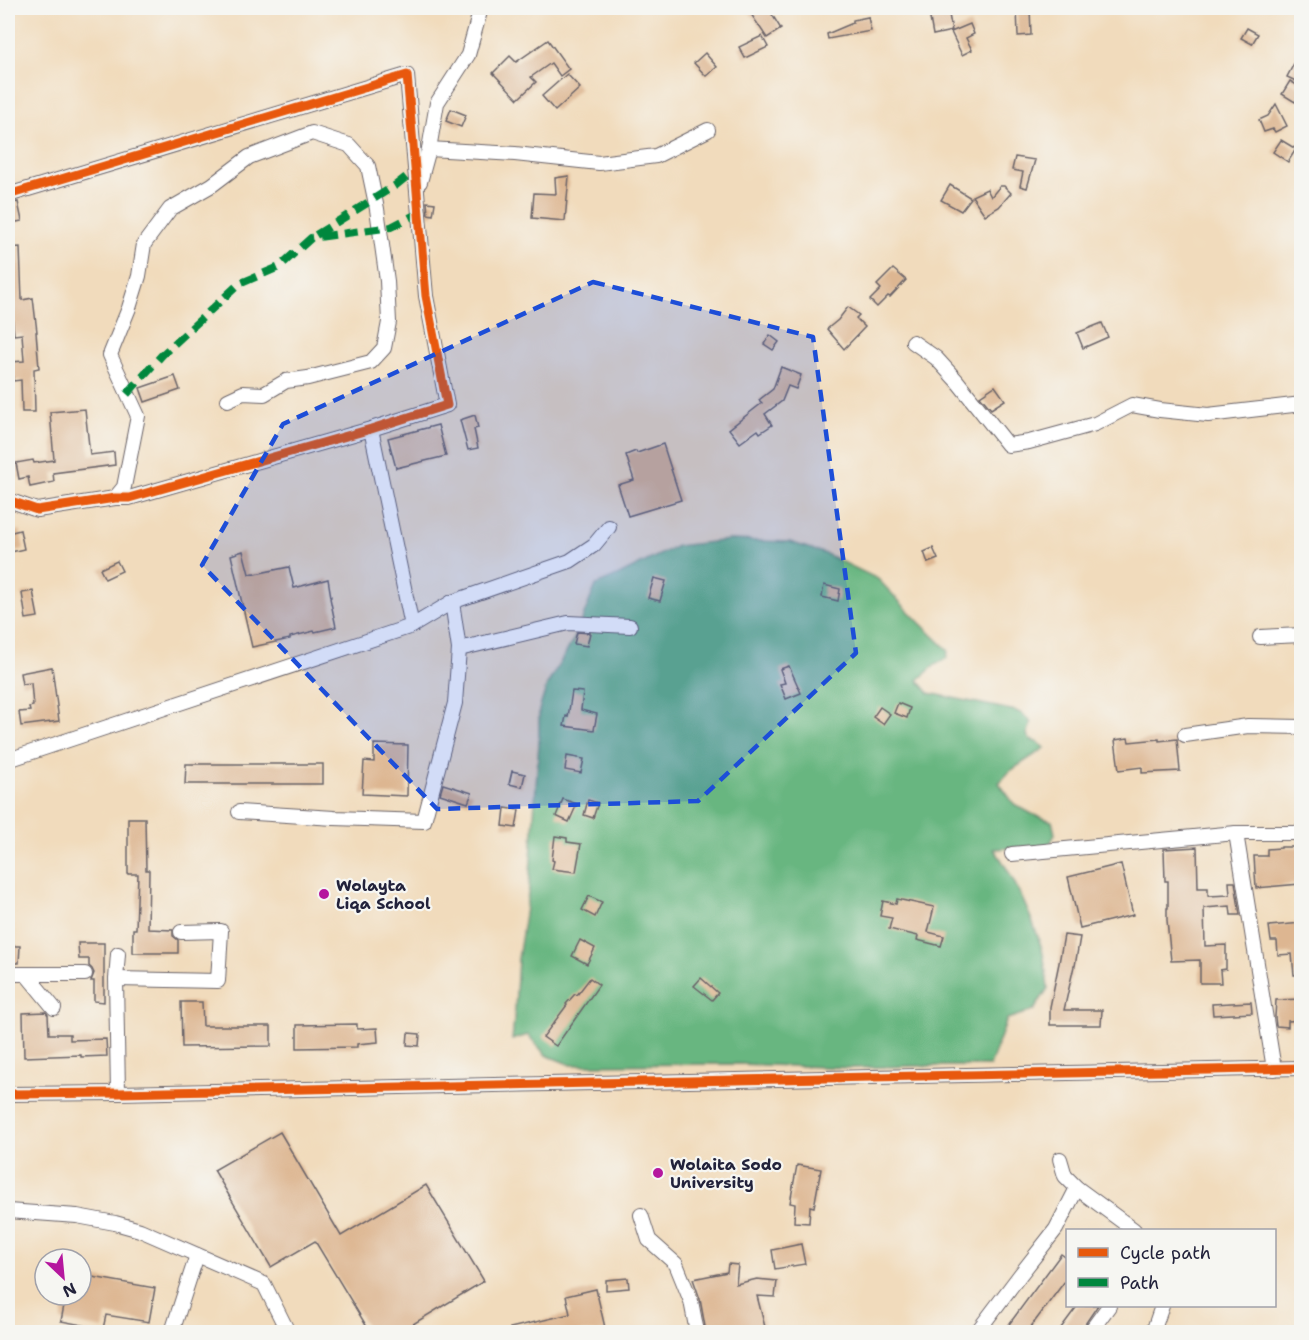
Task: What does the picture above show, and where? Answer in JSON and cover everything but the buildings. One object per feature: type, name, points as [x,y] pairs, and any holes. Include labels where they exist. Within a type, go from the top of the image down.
[{"type":"street","points":[[417,193],[429,149],[437,103],[468,55],[481,8]]},
{"type":"street","points":[[8,195],[406,75],[426,296],[447,405],[129,498],[115,498],[37,510],[8,500]]},
{"type":"street","points":[[429,149],[515,154],[599,163],[656,156],[708,130]]},
{"type":"street","points":[[115,498],[124,487],[138,416],[110,355],[139,276],[144,244],[170,209],[212,185],[249,157],[312,134],[349,146],[368,166],[377,209],[387,281],[389,322],[384,348],[371,362],[308,378],[286,381],[264,394],[243,393],[228,400]]},
{"type":"street","points":[[913,342],[936,358],[1008,445],[1029,442],[1095,423],[1132,405],[1208,415],[1302,404]]},
{"type":"street","points":[[371,429],[412,626]]},
{"type":"street","points":[[8,760],[412,626],[452,602],[570,561],[594,545],[609,527]]},
{"type":"street","points":[[239,812],[334,819],[424,820],[455,703],[459,649],[452,602]]},
{"type":"street","points":[[459,649],[568,623],[630,626]]},
{"type":"street","points":[[1260,638],[1302,635]]},
{"type":"street","points":[[1185,735],[1248,726],[1302,727]]},
{"type":"street","points":[[1012,854],[1236,833],[1302,833]]},
{"type":"street","points":[[1236,833],[1274,1069]]},
{"type":"street","points":[[116,979],[218,981],[220,931],[181,932]]},
{"type":"street","points":[[118,954],[116,979],[118,1093]]},
{"type":"street","points":[[8,974],[85,974]]},
{"type":"street","points":[[26,974],[54,1008]]},
{"type":"street","points":[[8,1094],[1302,1068]]},
{"type":"street","points":[[1060,1159],[1065,1176],[1077,1188],[1133,1229]]},
{"type":"street","points":[[977,1332],[1056,1229],[1077,1188]]},
{"type":"street","points":[[8,1210],[77,1216],[140,1230],[264,1284],[288,1332]]},
{"type":"street","points":[[641,1215],[649,1240],[676,1264],[691,1301],[697,1332]]},
{"type":"street","points":[[172,1332],[197,1255]]},
{"type":"street","points":[[1090,1332],[1108,1307]]},
{"type":"street","points":[[1153,1332],[1161,1307]]},
{"type":"highlighted area","points":[[593,282],[813,337],[856,653],[698,801],[437,809],[202,565],[283,424]]},
{"type":"green space","points":[[730,540],[790,542],[826,554],[878,579],[948,650],[947,658],[918,680],[929,693],[1023,714],[1031,723],[1027,735],[1030,740],[1045,748],[1010,771],[999,783],[1014,804],[1052,821],[1055,834],[1049,846],[994,849],[1021,896],[1032,922],[1042,951],[1048,988],[1034,1010],[1007,1019],[990,1066],[853,1068],[737,1064],[571,1065],[546,1055],[528,1035],[512,1040],[518,959],[529,888],[539,743],[539,710],[547,685],[574,639],[596,585],[677,546]]},
{"type":"marked path","points":[[316,235],[396,185],[415,170]]},
{"type":"marked path","points":[[127,394],[162,355],[239,284],[279,267],[311,238],[391,227],[419,213]]},
{"type":"cycle path","points":[[8,195],[407,75],[426,296],[447,405],[129,498],[115,498],[37,510],[8,500]]},
{"type":"cycle path","points":[[8,1094],[1302,1068]]},
{"type":"place","name":"Wolayta Liqa School","points":[[324,894]]},
{"type":"place","name":"Wolaita Sodo University","points":[[658,1173]]}]
